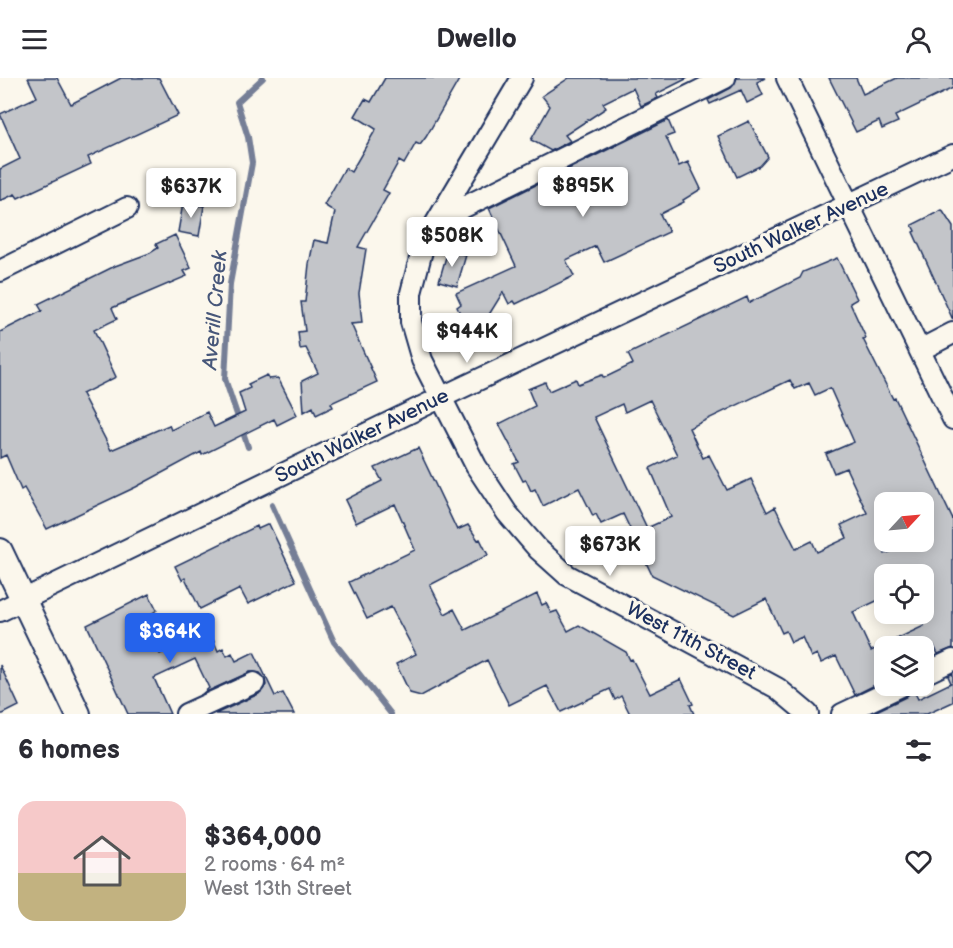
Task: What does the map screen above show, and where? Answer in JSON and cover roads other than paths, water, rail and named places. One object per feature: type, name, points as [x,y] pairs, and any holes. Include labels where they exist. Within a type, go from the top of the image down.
[{"type":"main road","points":[[0,550],[78,714]]},
{"type":"street","name":"West 11th Street","points":[[522,78],[424,243],[411,293],[411,322],[422,360],[476,466],[507,513],[538,549],[567,575],[777,688],[808,714]]},
{"type":"street","points":[[438,219],[725,78]]},
{"type":"street","points":[[787,78],[953,419]]},
{"type":"street","name":"South Walker Avenue","points":[[0,611],[440,398],[953,155]]},
{"type":"street","points":[[0,271],[128,208]]},
{"type":"street","points":[[920,350],[953,333]]},
{"type":"street","points":[[934,669],[953,660]]},
{"type":"street","points":[[186,714],[254,682]]},
{"type":"street","points":[[842,714],[880,696]]},
{"type":"waterway","name":"Averill Creek","points":[[248,447],[225,379],[230,284],[252,163],[248,137],[237,102],[263,78]]},
{"type":"waterway","name":"Averill Creek","points":[[272,505],[334,642],[391,714]]}]
